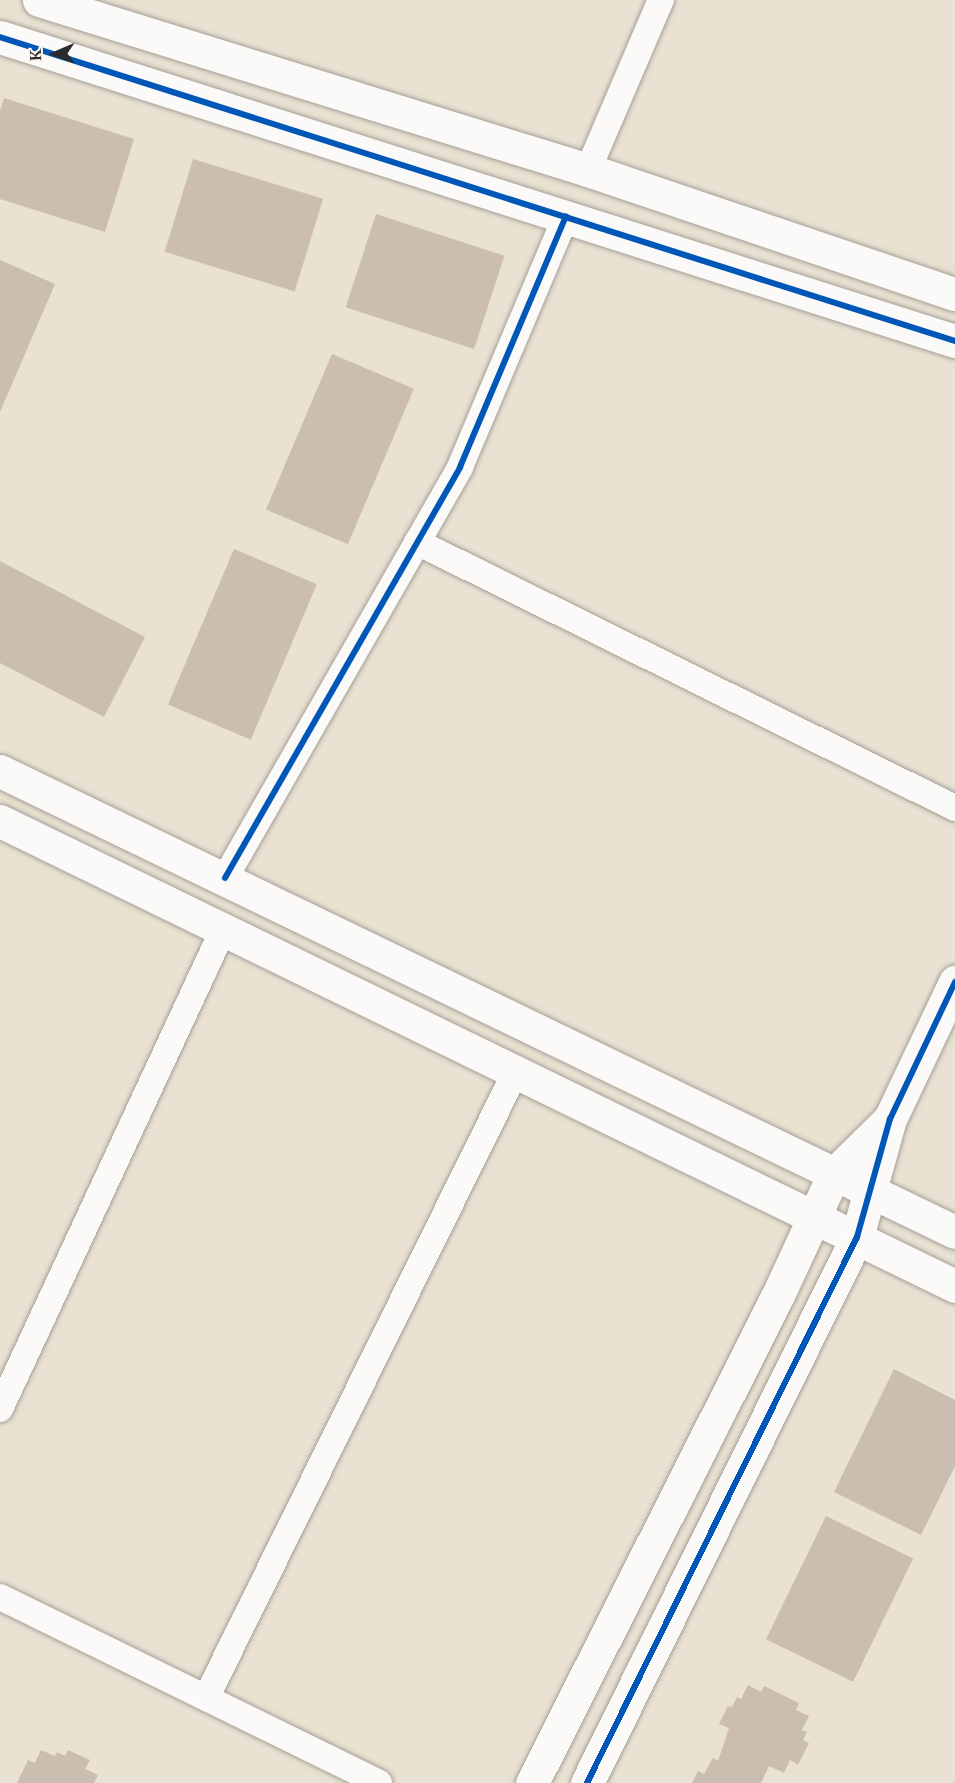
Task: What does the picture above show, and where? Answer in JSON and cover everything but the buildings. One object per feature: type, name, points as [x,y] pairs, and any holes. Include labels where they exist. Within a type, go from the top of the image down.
[{"type":"street","points":[[39,0],[588,170],[955,294]]},
{"type":"street","points":[[588,170],[661,0]]},
{"type":"street","points":[[0,37],[955,340]]},
{"type":"street","points":[[225,878],[460,466],[566,216]]},
{"type":"street","points":[[417,542],[955,808]]},
{"type":"street","points":[[0,771],[955,1232]]},
{"type":"street","points":[[0,821],[955,1286]]},
{"type":"street","points":[[0,1409],[223,930]]},
{"type":"street","points":[[587,1783],[857,1237],[872,1192],[890,1119],[955,982]]},
{"type":"street","points":[[206,1698],[515,1073]]},
{"type":"street","points":[[532,1783],[778,1295],[834,1173],[890,1119]]},
{"type":"street","points":[[0,1597],[379,1783]]},
{"type":"cycle path","points":[[0,37],[955,341]]},
{"type":"cycle path","points":[[225,878],[460,467],[566,216]]},
{"type":"cycle path","points":[[587,1783],[857,1237],[890,1119],[955,982]]}]
